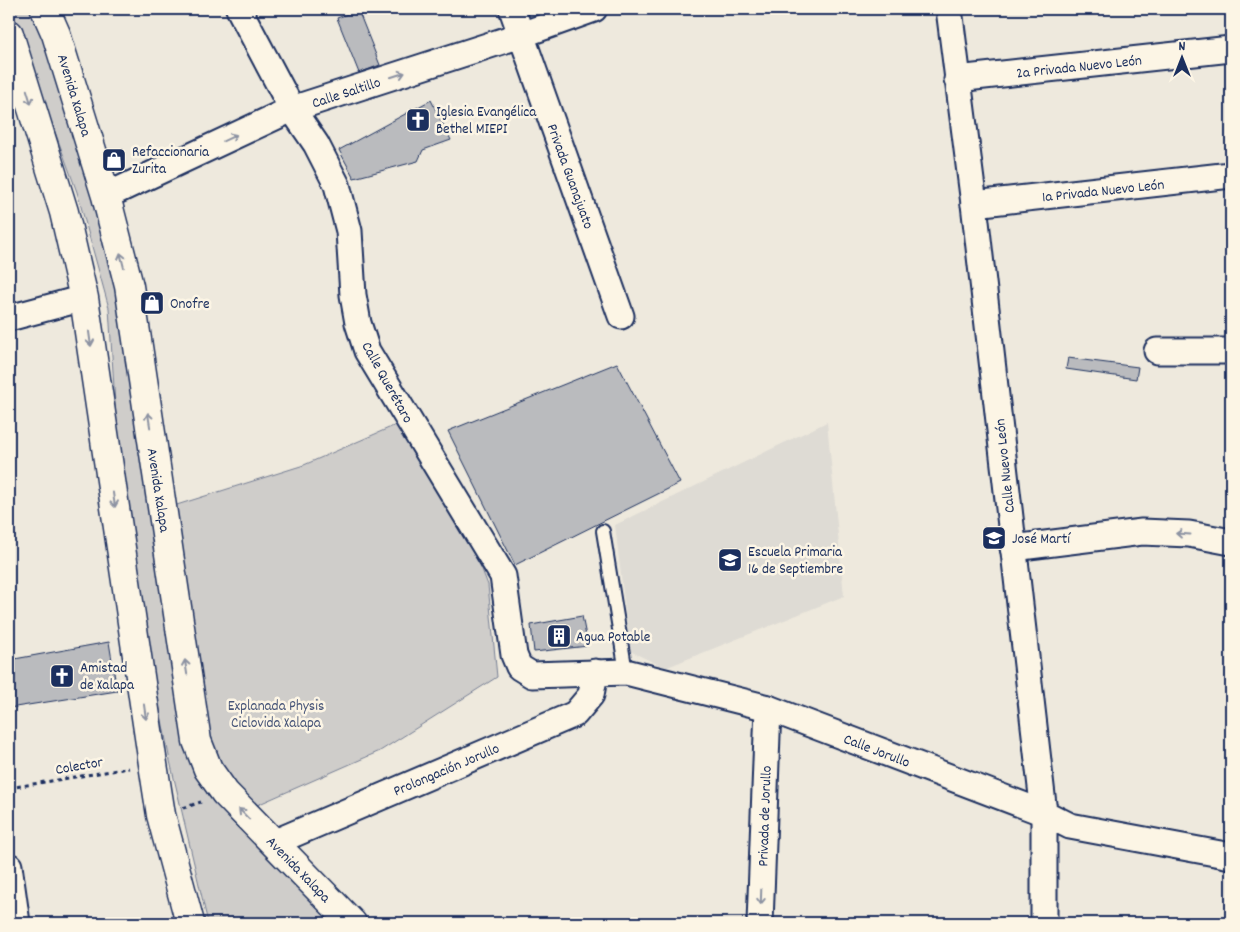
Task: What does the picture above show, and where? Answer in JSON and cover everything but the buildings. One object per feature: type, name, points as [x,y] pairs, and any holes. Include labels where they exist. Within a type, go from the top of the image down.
[{"type":"main road","name":"Avenida Xalapa","points":[[45,9],[56,34],[106,196],[129,286],[197,740],[208,769],[225,794],[352,920]]},
{"type":"main road","points":[[9,34],[64,212],[84,298],[152,764],[162,815],[190,923]]},
{"type":"street","name":"Calle Querétaro","points":[[239,9],[292,109],[316,144],[337,185],[349,231],[352,295],[367,351],[503,576],[514,655],[519,667]]},
{"type":"street","name":"Privada Guanajuato","points":[[512,9],[621,316]]},
{"type":"street","name":"Calle Saltillo","points":[[106,196],[292,109],[521,35],[594,9]]},
{"type":"street","name":"Calle Nuevo León","points":[[949,9],[974,204],[1044,813],[1044,923]]},
{"type":"street","name":"2a Privada Nuevo León","points":[[958,79],[1231,49]]},
{"type":"street","name":"1a Privada Nuevo León","points":[[974,204],[1231,176]]},
{"type":"street","points":[[9,318],[84,298]]},
{"type":"street","points":[[1157,351],[1231,351]]},
{"type":"street","points":[[1013,548],[1142,532],[1189,534],[1231,542]]},
{"type":"street","name":"Calle Jorullo","points":[[519,667],[532,675],[626,672],[768,708],[1044,813],[1070,826],[1231,856]]},
{"type":"street","name":"Prolongación Jorullo","points":[[273,842],[575,714],[591,695],[595,672]]},
{"type":"street","name":"Privada de Jorullo","points":[[760,923],[768,708]]},
{"type":"street","points":[[9,866],[17,923]]},
{"type":"lane","points":[[603,531],[626,672]]},
{"type":"path","name":"Colector","points":[[9,788],[152,764]]},
{"type":"path","points":[[162,815],[225,794]]},
{"type":"shaded area","name":"Escuela Primaria 16 de Septiembre","points":[[827,422],[844,596],[665,668],[630,651],[615,525]]},
{"type":"green space","points":[[10,9],[46,9],[125,303],[192,754],[208,796],[238,828],[314,892],[342,923],[208,923],[170,761],[122,515],[109,308],[77,192]]},
{"type":"green space","name":"Explanada Physis Ciclovida Xalapa","points":[[405,421],[457,505],[488,585],[497,677],[380,751],[239,813],[212,776],[164,509],[304,465]]},
{"type":"place","name":"Iglesia Evangélica Bethel MIEPI","points":[[418,120]]},
{"type":"place","name":"Refaccionaria Zurita","points":[[114,160]]},
{"type":"place","name":"Onofre","points":[[152,303]]},
{"type":"place","name":"José Martí","points":[[994,538]]},
{"type":"place","name":"Escuela Primaria 16 de Septiembre","points":[[730,560]]},
{"type":"place","name":"Agua Potable","points":[[559,636]]},
{"type":"place","name":"Amistad de Xalapa","points":[[62,676]]}]
